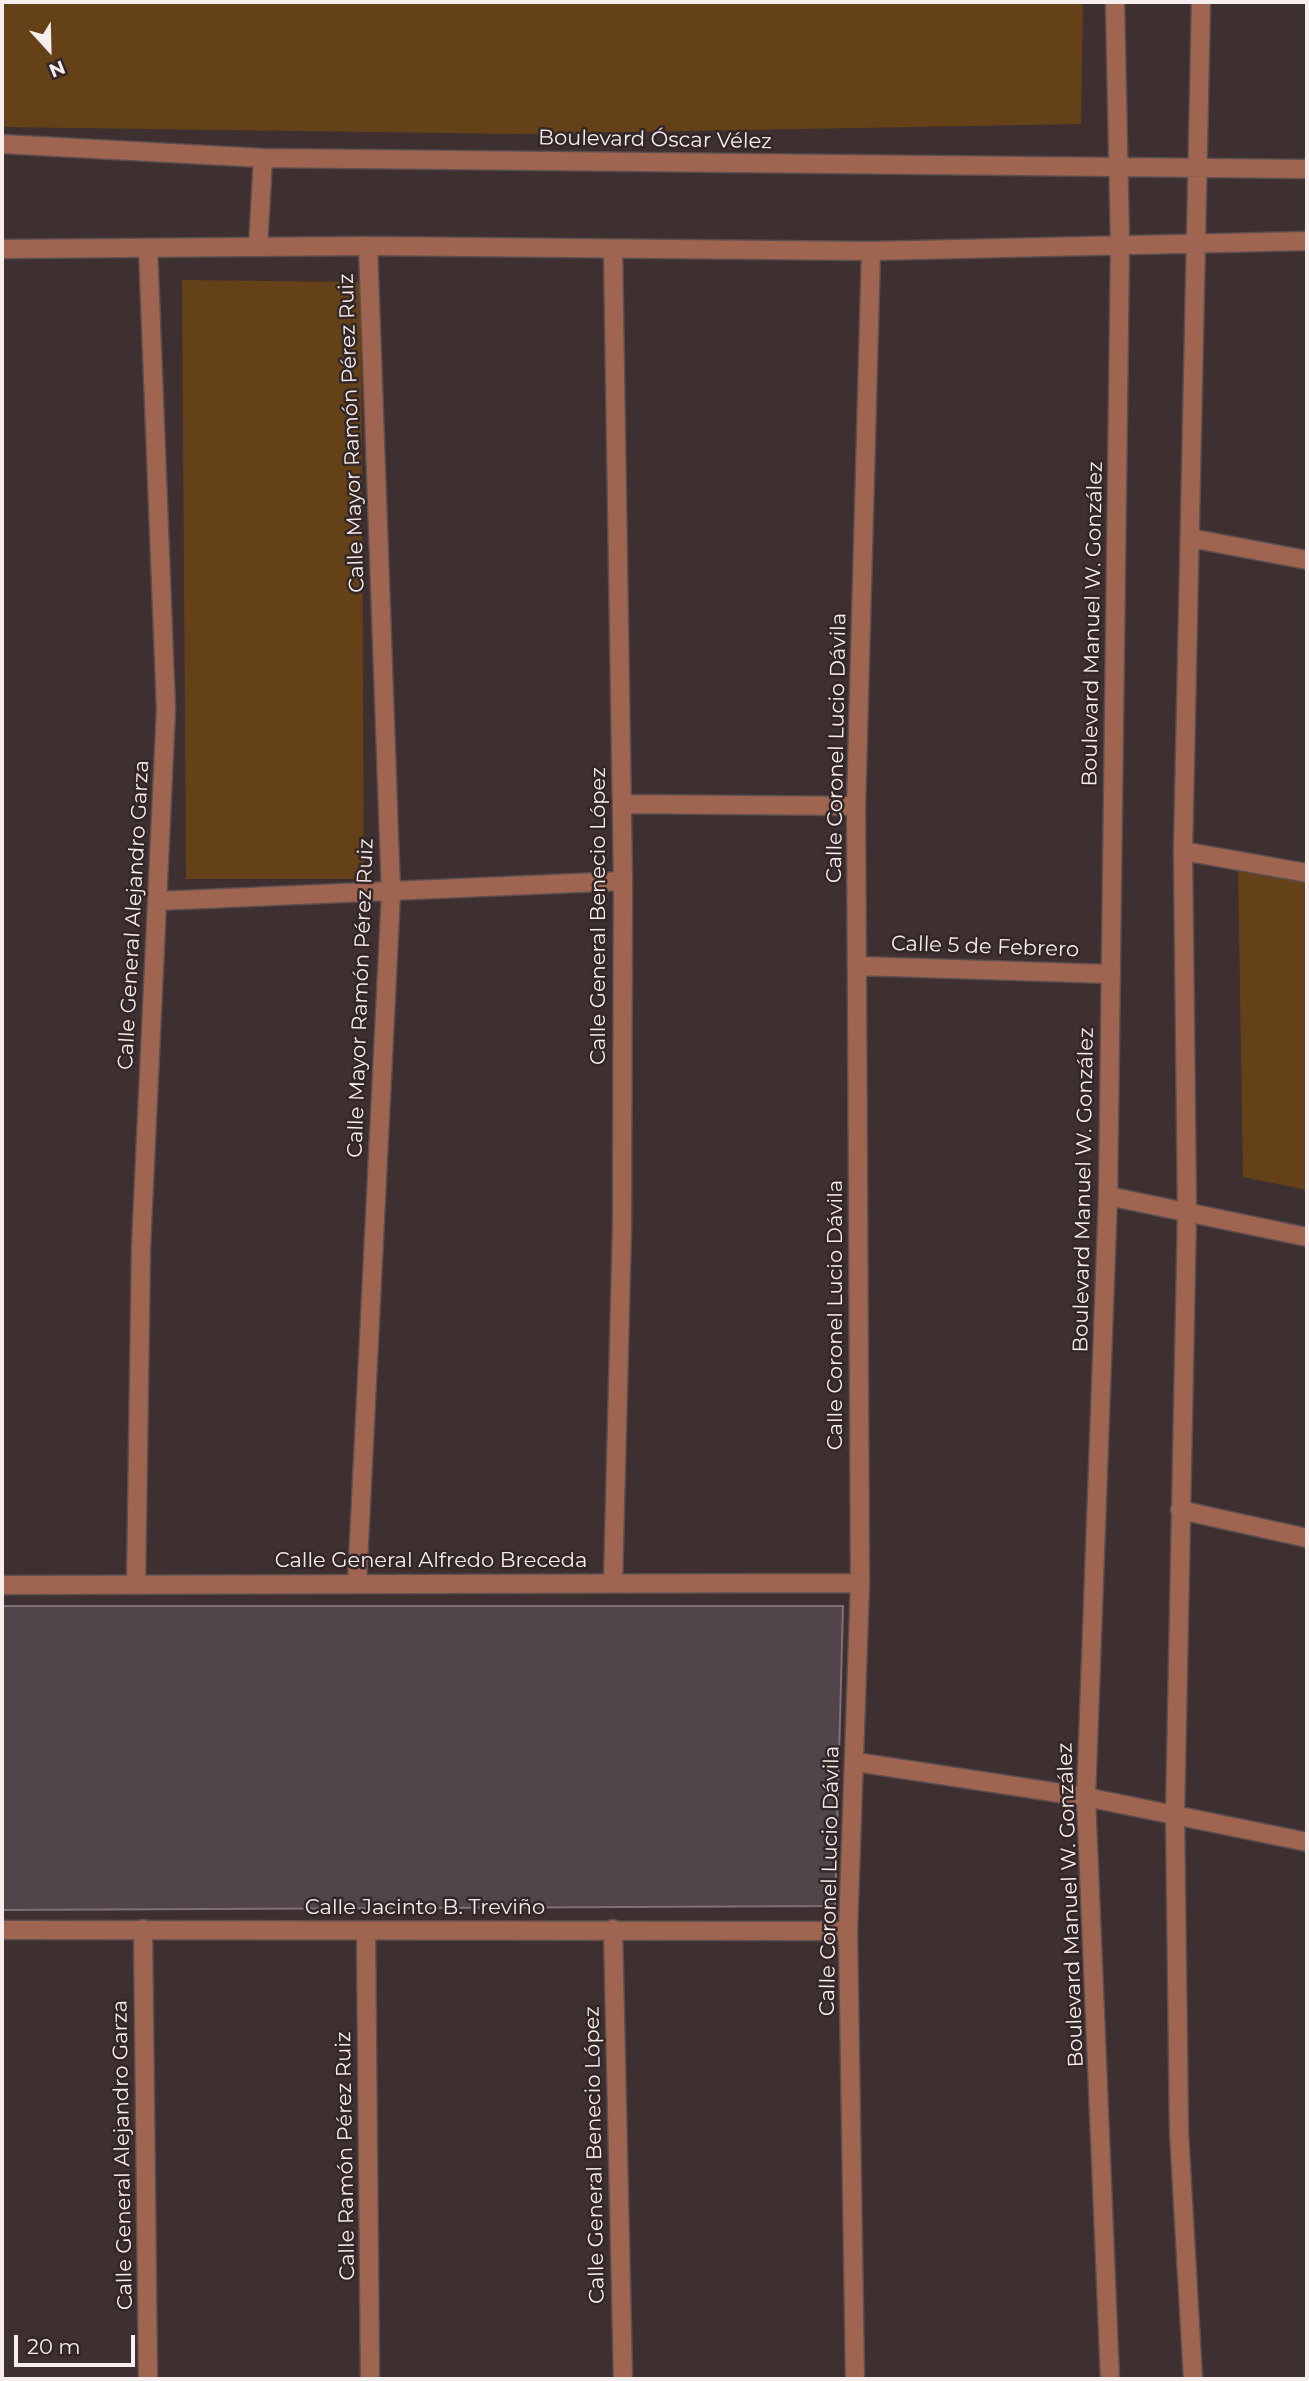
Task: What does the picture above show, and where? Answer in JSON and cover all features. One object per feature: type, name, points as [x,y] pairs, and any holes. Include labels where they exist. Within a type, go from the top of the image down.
[{"type":"street","name":"Boulevard Manuel W. González","points":[[1110,2379],[1086,1797],[1108,1196],[1120,244],[1115,2]]},
{"type":"street","points":[[1193,2379],[1179,2132],[1175,1816],[1186,1213],[1183,851],[1201,2]]},
{"type":"street","name":"Boulevard Óscar Vélez","points":[[2,144],[263,158],[1307,169]]},
{"type":"street","points":[[258,247],[263,158]]},
{"type":"street","points":[[2,249],[368,246],[871,251],[1307,241]]},
{"type":"street","name":"Calle Mayor Ramón Pérez Ruiz","points":[[357,1583],[391,893],[368,246]]},
{"type":"street","name":"Calle General Alejandro Garza","points":[[136,1585],[141,1247],[166,709],[148,248]]},
{"type":"street","name":"Calle General Benecio López","points":[[612,1583],[622,1227],[623,881],[613,249]]},
{"type":"street","name":"Calle Coronel Lucio Dávila","points":[[855,2379],[848,1931],[856,1762],[860,1583],[856,806],[871,251]]},
{"type":"street","points":[[1190,538],[1307,560]]},
{"type":"street","points":[[622,804],[856,806]]},
{"type":"street","points":[[1183,851],[1307,873]]},
{"type":"street","points":[[158,901],[623,881]]},
{"type":"street","name":"Calle 5 de Febrero","points":[[858,966],[1111,974]]},
{"type":"street","points":[[1108,1196],[1307,1237]]},
{"type":"street","points":[[1180,1510],[1307,1538]]},
{"type":"street","name":"Calle General Alfredo Breceda","points":[[2,1585],[860,1583]]},
{"type":"street","points":[[856,1762],[1086,1797],[1307,1842]]},
{"type":"street","name":"Calle General Alejandro Garza","points":[[143,1929],[148,2379]]},
{"type":"street","name":"Calle Jacinto B. Treviño","points":[[2,1930],[848,1931]]},
{"type":"street","name":"Calle General Benecio López","points":[[613,1930],[623,2379]]},
{"type":"street","name":"Calle Ramón Pérez Ruiz","points":[[366,1932],[370,2379]]},
{"type":"shaded area","points":[[2,2],[1083,2],[1081,124],[519,134],[2,127]]},
{"type":"shaded area","points":[[182,280],[361,282],[364,879],[186,879]]},
{"type":"shaded area","points":[[1238,867],[1307,880],[1307,1190],[1243,1177]]},
{"type":"building","points":[[2,1606],[843,1606],[835,1906],[2,1910]]}]
